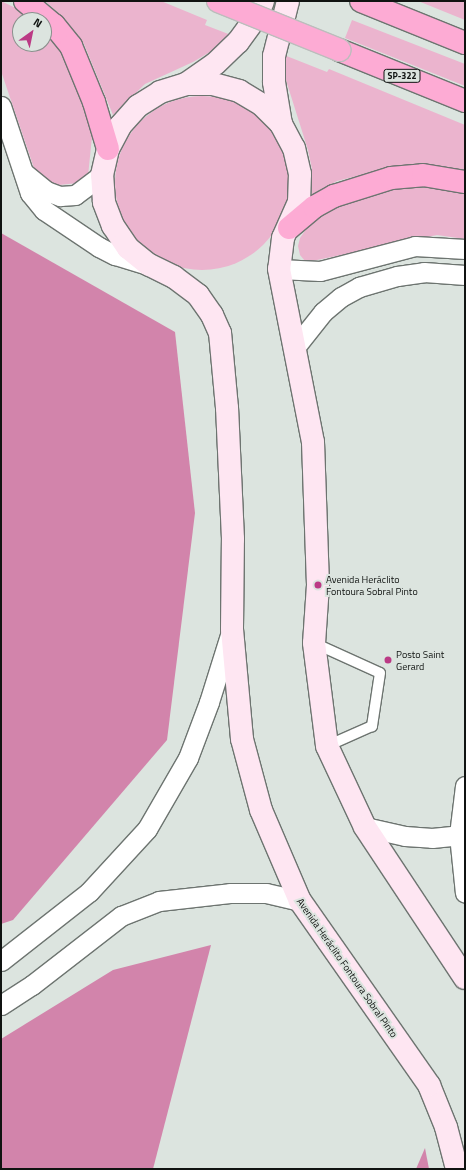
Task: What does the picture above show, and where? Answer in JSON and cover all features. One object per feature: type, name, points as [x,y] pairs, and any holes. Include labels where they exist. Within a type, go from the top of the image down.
[{"type":"highway","points":[[25,1],[54,25],[71,46],[94,102],[108,149]]},
{"type":"highway","name":"SP-322","points":[[218,1],[465,101]]},
{"type":"highway","points":[[361,1],[465,43]]},
{"type":"highway","points":[[286,233],[314,207],[334,196],[391,178],[423,175],[465,182]]},
{"type":"street","points":[[186,84],[215,64],[238,42],[256,17],[263,1]]},
{"type":"street","points":[[281,124],[274,82],[274,56],[288,1]]},
{"type":"street","name":"Avenida Heráclito Fontoura Sobral Pinto","points":[[186,84],[160,92],[138,106],[120,126],[108,149],[102,175],[104,202],[113,226],[128,248],[149,265],[174,277],[198,295],[212,315],[220,333],[227,408],[233,539],[232,629],[242,739],[261,810],[300,901],[429,1085],[446,1127],[457,1169]]},
{"type":"street","points":[[186,84],[213,84],[239,91],[262,105],[281,124],[294,148],[300,174],[299,202],[286,233],[279,269],[296,346],[313,442],[318,586],[314,644],[327,746],[365,827],[465,978]]},
{"type":"street","points":[[1,106],[30,193],[44,210],[67,227],[115,256],[149,265]]},
{"type":"street","points":[[23,172],[46,191],[60,196],[75,195],[102,175]]},
{"type":"street","points":[[279,269],[320,272],[415,246],[465,249]]},
{"type":"street","points":[[296,346],[323,312],[340,297],[359,287],[397,276],[424,272],[465,275]]},
{"type":"street","points":[[1,961],[89,892],[147,829],[188,758],[209,702],[232,629]]},
{"type":"street","points":[[465,786],[459,835],[465,893]]},
{"type":"street","points":[[365,827],[405,836],[432,838],[459,835]]},
{"type":"street","points":[[1,1005],[32,985],[121,916],[159,901],[230,893],[258,893],[300,901]]},
{"type":"lane","points":[[314,644],[380,674],[372,726],[327,746]]},
{"type":"shaded area","points":[[1,1],[24,12],[12,12],[12,52],[52,52],[52,36],[55,39],[67,62],[83,106],[92,137],[88,176],[78,183],[59,185],[44,180],[34,168],[1,71]]},
{"type":"shaded area","points":[[45,1],[161,1],[207,20],[205,25],[231,35],[215,49],[193,62],[145,84],[113,115],[84,44],[64,18]]},
{"type":"shaded area","points":[[418,1],[465,1],[465,20]]},
{"type":"shaded area","points":[[352,20],[465,64],[465,86],[345,38]]},
{"type":"shaded area","points":[[284,55],[327,72],[329,69],[465,125],[465,170],[425,165],[397,166],[337,181],[312,195],[312,169],[308,150],[284,74]]},
{"type":"shaded area","points":[[202,96],[219,98],[235,103],[257,116],[269,128],[278,142],[285,158],[289,183],[287,200],[282,216],[269,238],[257,250],[243,259],[227,266],[202,270],[185,268],[169,263],[147,250],[135,238],[126,224],[119,208],[115,183],[117,166],[122,150],[135,128],[147,116],[161,107],[177,100]]},
{"type":"shaded area","points":[[405,187],[432,188],[465,194],[465,239],[437,235],[317,260],[305,261],[300,255],[298,246],[300,238],[307,228],[323,215],[345,204],[377,193]]},
{"type":"shaded area","points":[[1,233],[175,332],[195,513],[167,740],[13,920],[1,924]]},
{"type":"shaded area","points":[[211,945],[153,1169],[1,1169],[1,1039],[113,970]]},
{"type":"shaded area","points":[[425,1148],[429,1169],[416,1169]]},
{"type":"place","name":"Avenida Heráclito Fontoura Sobral Pinto","points":[[318,585]]},
{"type":"place","name":"Posto Saint Gerard","points":[[388,660]]}]
